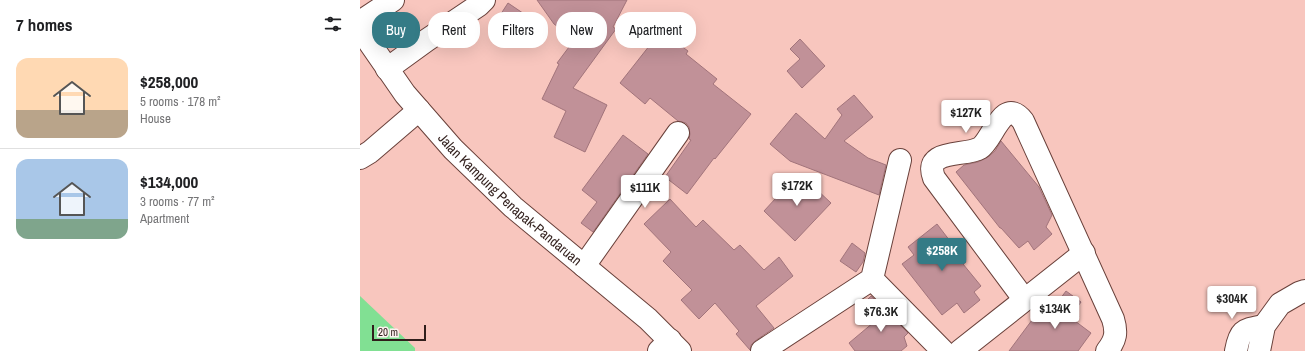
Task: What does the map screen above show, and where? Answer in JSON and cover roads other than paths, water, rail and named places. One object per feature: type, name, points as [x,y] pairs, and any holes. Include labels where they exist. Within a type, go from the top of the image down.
[{"type":"main road","points":[[360,22],[393,0]]},
{"type":"main road","points":[[387,70],[427,40],[479,6],[484,0]]},
{"type":"main road","name":"Jalan Kampung Penapak-Pandaruan","points":[[360,29],[387,70],[453,149],[513,207],[648,319],[670,347]]},
{"type":"main road","points":[[362,154],[419,110]]},
{"type":"main road","points":[[1024,299],[934,178],[931,171],[932,165],[936,159],[942,156],[979,148],[984,144],[1000,120],[1005,115],[1012,114],[1019,116],[1023,122],[1113,319],[1116,329],[1115,339],[1107,351]]},
{"type":"main road","points":[[584,266],[678,133]]},
{"type":"main road","points":[[762,351],[872,279],[900,160]]},
{"type":"main road","points":[[960,351],[1084,253]]},
{"type":"main road","points":[[872,279],[942,351]]},
{"type":"main road","points":[[1259,351],[1264,326],[1280,304],[1305,291]]},
{"type":"main road","points":[[1236,351],[1238,340],[1244,331],[1264,326]]}]
